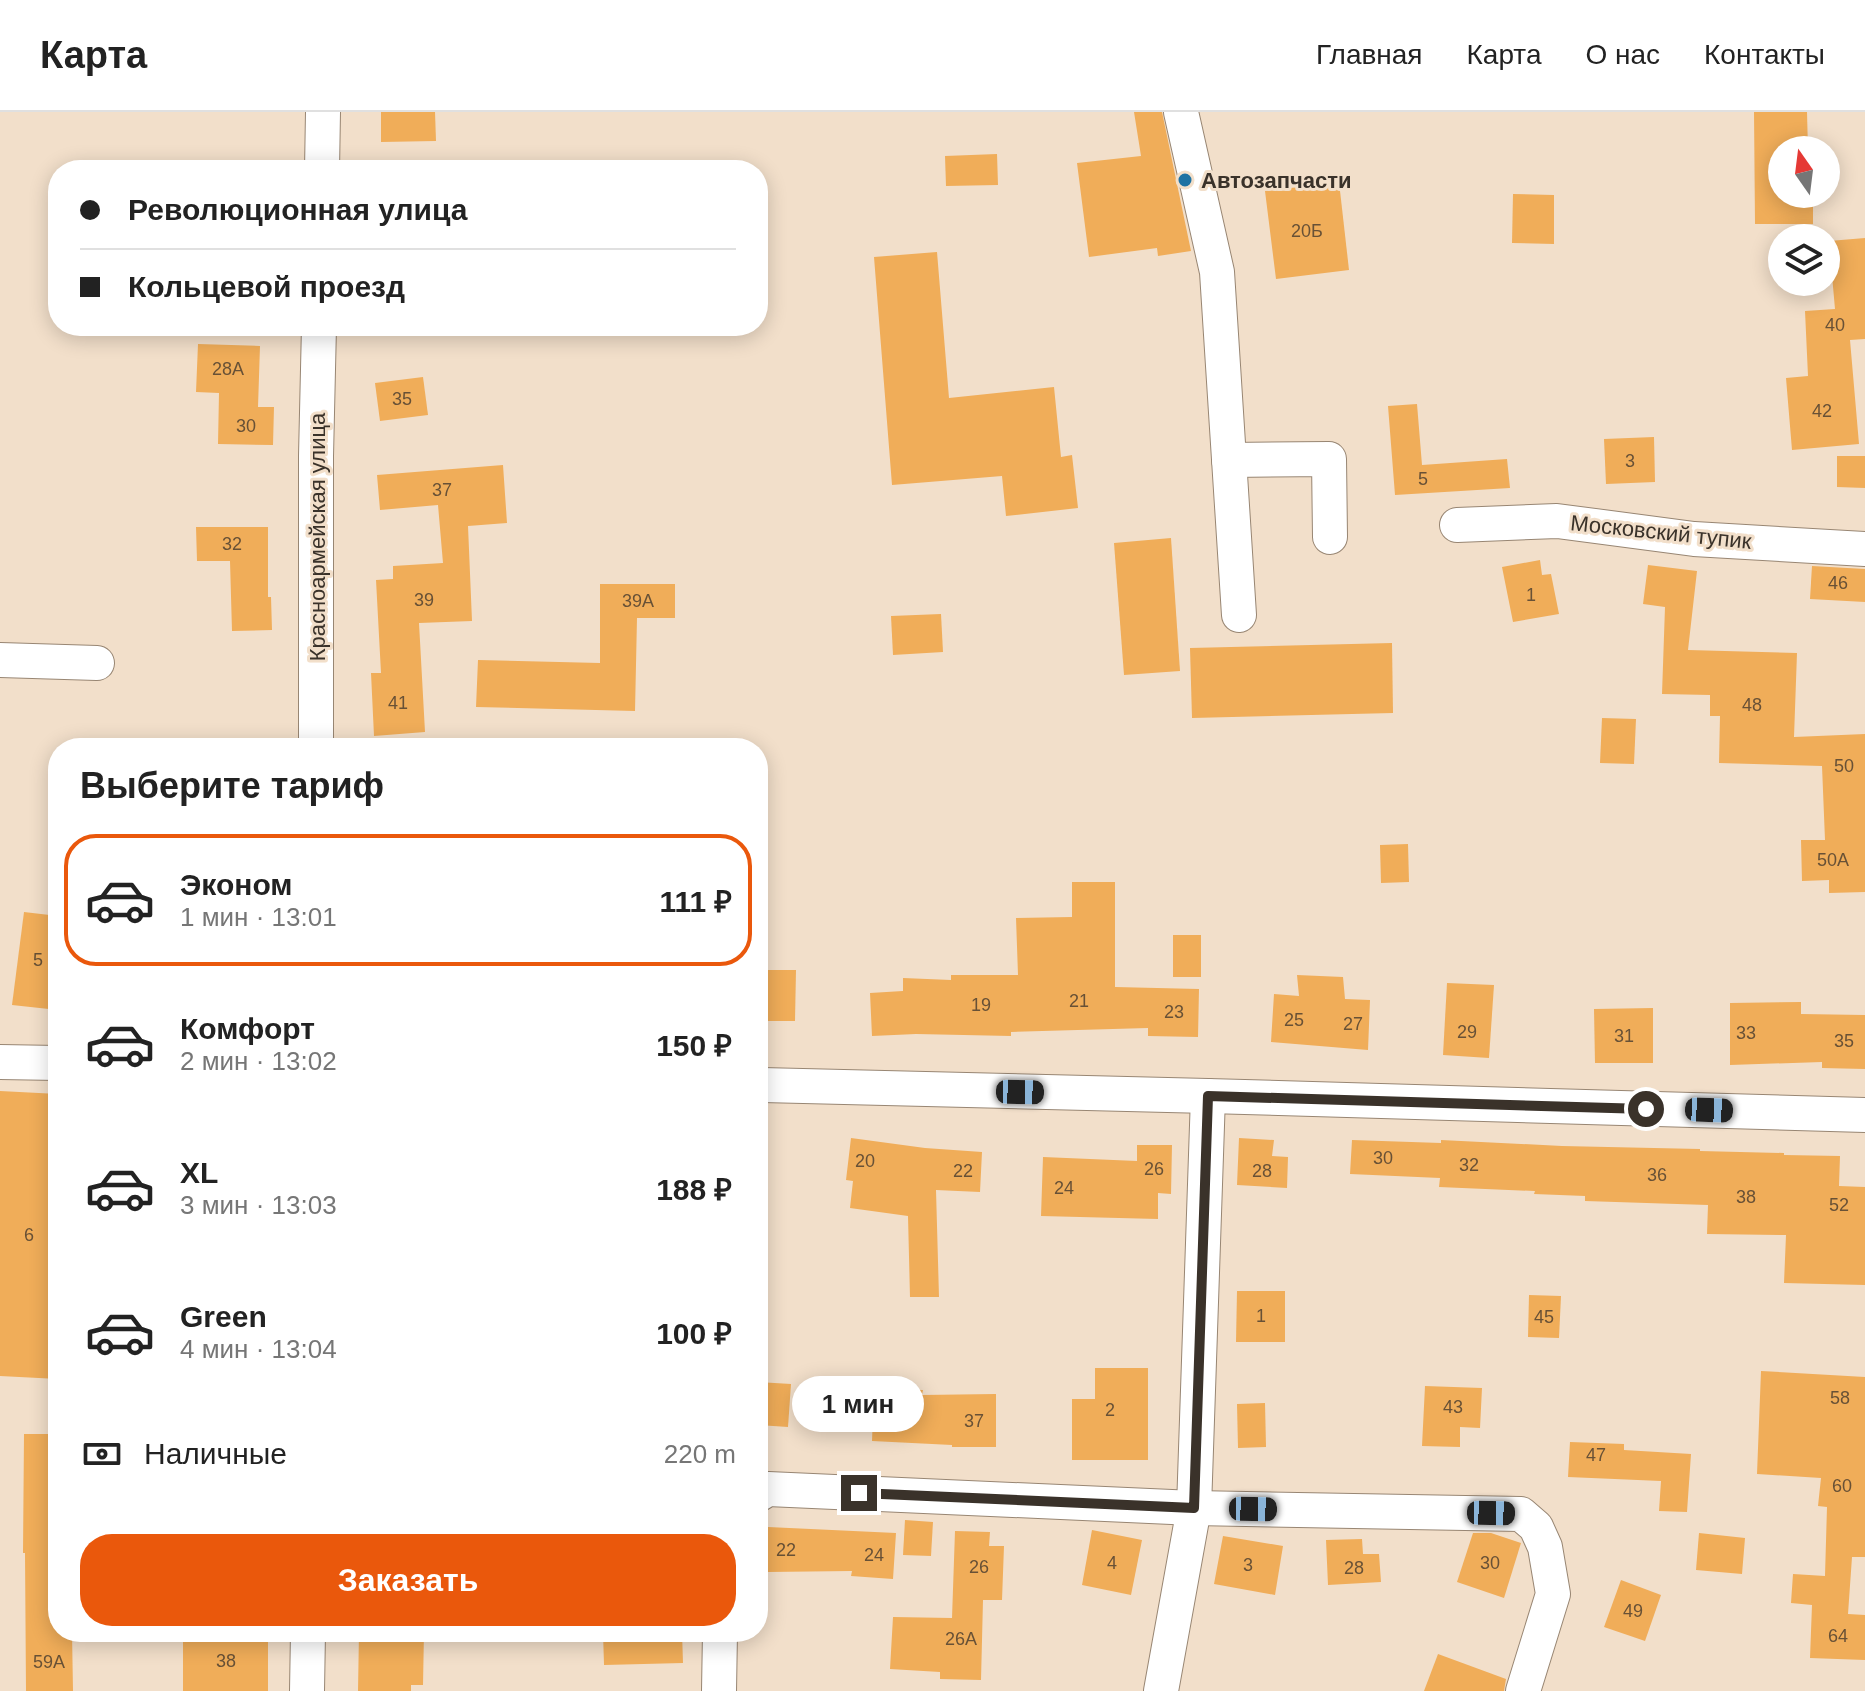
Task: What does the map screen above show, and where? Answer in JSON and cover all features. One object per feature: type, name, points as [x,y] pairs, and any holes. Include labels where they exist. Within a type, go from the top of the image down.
[{"type":"street","points":[[322,160],[323,112]]},
{"type":"street","points":[[1181,112],[1217,272],[1239,615]]},
{"type":"street","name":"Красноармейская улица","points":[[316,738],[319,336]]},
{"type":"street","points":[[1229,460],[1329,459],[1330,537]]},
{"type":"street","name":"Московский тупик","points":[[1457,525],[1557,521],[1694,539],[1865,549]]},
{"type":"street","points":[[0,660],[97,663]]},
{"type":"street","points":[[0,1062],[48,1063]]},
{"type":"street","points":[[768,1085],[1865,1115]]},
{"type":"street","points":[[1161,1691],[1194,1508],[1208,1096]]},
{"type":"street","points":[[768,1489],[1194,1508],[1521,1514],[1536,1527],[1545,1547],[1553,1594],[1523,1691]]},
{"type":"street","points":[[307,1691],[308,1642]]},
{"type":"street","points":[[719,1691],[720,1642]]},
{"type":"building","points":[[381,112],[435,112],[436,141],[381,142]]},
{"type":"building","points":[[1134,112],[1162,112],[1191,251],[1158,256],[1157,248],[1089,257],[1077,163],[1141,156]]},
{"type":"building","points":[[1754,112],[1807,112],[1808,136],[1768,136],[1768,208],[1813,208],[1813,224],[1755,224]]},
{"type":"building","points":[[997,154],[998,185],[946,186],[945,156]]},
{"type":"building","points":[[1339,182],[1349,270],[1276,279],[1265,191]]},
{"type":"building","points":[[1513,194],[1554,195],[1554,244],[1512,243]]},
{"type":"building","points":[[1865,238],[1865,339],[1850,340],[1859,444],[1792,450],[1786,378],[1808,376],[1805,311],[1835,309],[1834,296],[1840,296],[1840,240]]},
{"type":"building","points":[[937,252],[949,398],[1054,387],[1061,457],[1072,455],[1078,508],[1006,516],[1002,476],[892,485],[874,257]]},
{"type":"building","points":[[198,344],[260,346],[258,407],[274,407],[273,445],[218,444],[219,393],[196,392]]},
{"type":"building","points":[[423,377],[428,415],[380,421],[375,383]]},
{"type":"building","points":[[1417,404],[1422,465],[1507,459],[1510,488],[1395,495],[1388,406]]},
{"type":"building","points":[[1654,437],[1655,482],[1606,484],[1604,439]]},
{"type":"building","points":[[1837,456],[1865,456],[1865,488],[1837,487]]},
{"type":"building","points":[[503,465],[507,523],[468,526],[472,621],[419,623],[425,732],[374,736],[371,673],[381,673],[376,580],[393,579],[393,566],[443,563],[438,505],[380,510],[377,475]]},
{"type":"building","points":[[196,527],[268,527],[268,597],[271,597],[272,630],[232,631],[230,561],[197,561]]},
{"type":"building","points":[[1171,538],[1180,671],[1124,675],[1114,543]]},
{"type":"building","points":[[1540,560],[1542,575],[1551,574],[1559,614],[1513,622],[1502,567]]},
{"type":"building","points":[[1648,565],[1697,571],[1688,650],[1797,653],[1794,737],[1865,734],[1865,892],[1829,893],[1829,880],[1802,881],[1801,840],[1825,840],[1822,766],[1719,763],[1720,716],[1710,716],[1710,695],[1662,694],[1665,607],[1643,604]]},
{"type":"building","points":[[1812,566],[1865,569],[1865,602],[1810,599]]},
{"type":"building","points":[[600,584],[675,584],[675,618],[637,618],[635,711],[476,707],[478,660],[600,663]]},
{"type":"building","points":[[941,614],[943,652],[893,655],[891,616]]},
{"type":"building","points":[[1392,643],[1393,713],[1192,718],[1190,648]]},
{"type":"building","points":[[1602,718],[1636,719],[1634,764],[1600,763]]},
{"type":"building","points":[[1408,844],[1409,882],[1381,883],[1380,845]]},
{"type":"building","points":[[1072,882],[1115,882],[1115,987],[1199,989],[1198,1037],[1148,1036],[1148,1028],[1011,1032],[1011,1036],[872,1036],[870,993],[903,991],[903,978],[951,980],[951,975],[1018,975],[1016,918],[1072,917]]},
{"type":"building","points":[[24,912],[48,915],[48,1009],[12,1005]]},
{"type":"building","points":[[1173,935],[1201,935],[1201,977],[1173,977]]},
{"type":"building","points":[[768,970],[796,970],[795,1021],[768,1021]]},
{"type":"building","points":[[1297,975],[1343,977],[1345,999],[1370,1000],[1368,1050],[1271,1042],[1274,994],[1299,996]]},
{"type":"building","points":[[1447,983],[1494,985],[1489,1058],[1443,1055]]},
{"type":"building","points":[[1801,1002],[1801,1014],[1865,1015],[1865,1069],[1822,1068],[1822,1062],[1730,1065],[1730,1003]]},
{"type":"building","points":[[1653,1008],[1653,1063],[1595,1063],[1594,1009]]},
{"type":"building","points":[[0,1091],[48,1093],[48,1378],[0,1376]]},
{"type":"building","points":[[851,1138],[982,1152],[980,1192],[936,1190],[939,1297],[910,1297],[908,1216],[850,1208],[853,1181],[846,1180]]},
{"type":"building","points":[[1239,1138],[1274,1140],[1272,1156],[1288,1157],[1287,1188],[1237,1185]]},
{"type":"building","points":[[1352,1140],[1441,1143],[1441,1140],[1840,1156],[1839,1186],[1865,1187],[1865,1285],[1784,1283],[1786,1235],[1707,1234],[1708,1205],[1585,1201],[1585,1196],[1534,1194],[1535,1191],[1439,1187],[1440,1178],[1350,1174]]},
{"type":"building","points":[[1137,1145],[1172,1145],[1171,1194],[1158,1193],[1158,1219],[1041,1216],[1043,1157],[1137,1161]]},
{"type":"building","points":[[1237,1291],[1285,1291],[1285,1342],[1236,1342]]},
{"type":"building","points":[[1529,1295],[1561,1296],[1559,1338],[1528,1337]]},
{"type":"building","points":[[1095,1368],[1148,1368],[1148,1460],[1072,1460],[1072,1399],[1095,1399]]},
{"type":"building","points":[[1761,1371],[1865,1377],[1865,1557],[1852,1557],[1848,1614],[1865,1615],[1865,1660],[1810,1658],[1812,1605],[1791,1603],[1793,1574],[1825,1576],[1827,1507],[1818,1506],[1821,1478],[1757,1474]]},
{"type":"building","points":[[768,1383],[791,1384],[788,1427],[768,1426]]},
{"type":"building","points":[[1425,1386],[1482,1388],[1480,1428],[1460,1427],[1460,1447],[1422,1446]]},
{"type":"building","points":[[874,1389],[923,1390],[922,1395],[996,1394],[996,1447],[872,1441]]},
{"type":"building","points":[[1265,1403],[1266,1447],[1238,1448],[1237,1404]]},
{"type":"building","points":[[24,1434],[48,1434],[48,1642],[72,1642],[73,1691],[26,1691]]},
{"type":"building","points":[[1570,1442],[1624,1444],[1624,1450],[1691,1454],[1687,1512],[1659,1511],[1661,1481],[1568,1477]]},
{"type":"building","points":[[905,1520],[933,1522],[931,1556],[903,1555]]},
{"type":"building","points":[[768,1527],[896,1533],[893,1579],[851,1576],[852,1571],[768,1572]]},
{"type":"building","points":[[1092,1530],[1142,1540],[1131,1595],[1082,1585]]},
{"type":"building","points":[[955,1531],[990,1532],[989,1546],[1004,1546],[1002,1600],[983,1600],[981,1680],[940,1679],[940,1672],[890,1669],[893,1617],[952,1618]]},
{"type":"building","points":[[1473,1533],[1491,1533],[1521,1543],[1504,1598],[1457,1582]]},
{"type":"building","points":[[1699,1533],[1745,1538],[1742,1574],[1696,1570]]},
{"type":"building","points":[[1223,1536],[1283,1546],[1275,1595],[1214,1584]]},
{"type":"building","points":[[1362,1539],[1363,1554],[1379,1554],[1381,1582],[1328,1585],[1326,1540]]},
{"type":"building","points":[[1621,1580],[1661,1595],[1645,1641],[1604,1627]]},
{"type":"building","points":[[183,1642],[268,1642],[268,1691],[183,1691]]},
{"type":"building","points":[[359,1642],[424,1642],[423,1685],[411,1685],[411,1691],[358,1691]]},
{"type":"building","points":[[603,1642],[682,1642],[683,1663],[604,1665]]},
{"type":"building","points":[[1438,1654],[1506,1679],[1504,1691],[1424,1691]]},
{"type":"place","name":"Автозапчасти","points":[[1185,180]]},
{"type":"route","points":[[859,1493],[1194,1508],[1208,1096],[1646,1109]]}]
